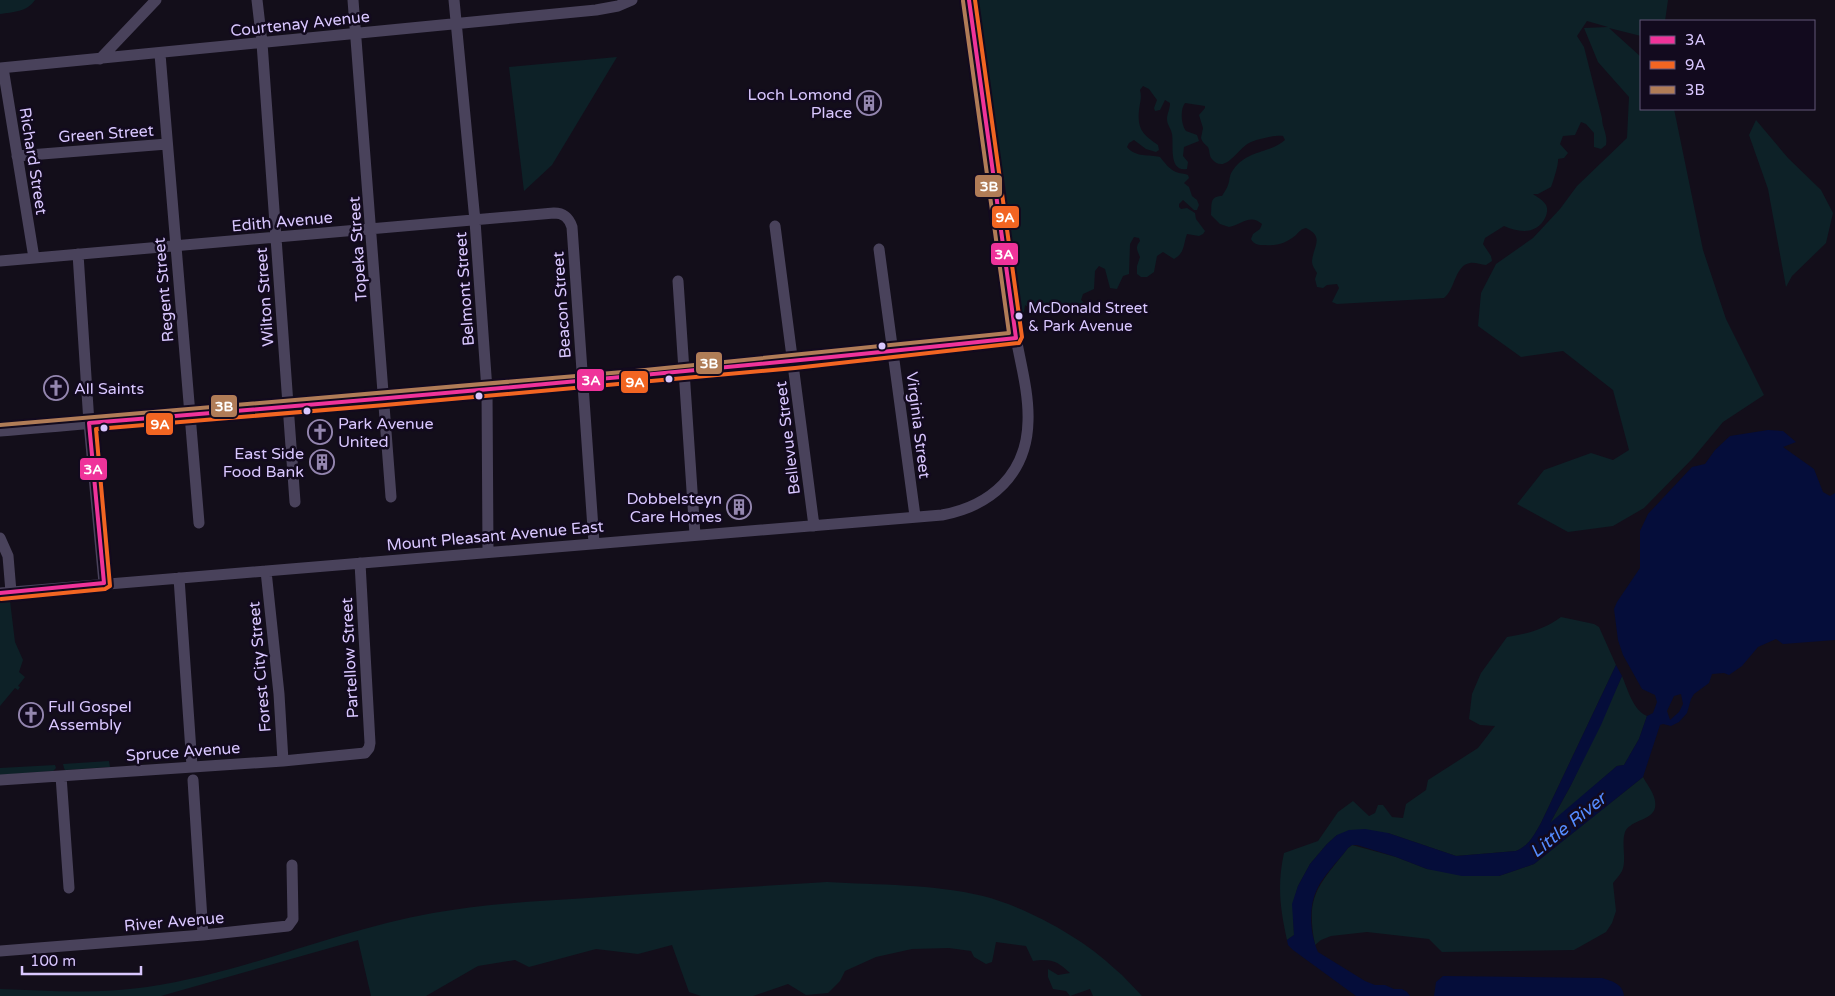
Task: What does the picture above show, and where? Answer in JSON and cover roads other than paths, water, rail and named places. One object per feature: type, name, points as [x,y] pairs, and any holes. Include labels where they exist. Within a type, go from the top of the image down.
[{"type":"street","points":[[100,60],[156,0]]},
{"type":"street","name":"Wilton Street","points":[[257,0],[262,43],[295,502]]},
{"type":"street","name":"Topeka Street","points":[[353,0],[391,497]]},
{"type":"street","name":"Belmont Street","points":[[454,0],[475,221],[488,390],[488,552]]},
{"type":"street","name":"Courtenay Avenue","points":[[2,68],[100,60],[596,10],[618,6],[632,0]]},
{"type":"street","name":"Mount Pleasant Avenue East","points":[[6,592],[942,515],[970,508],[990,497],[1008,480],[1021,456],[1028,421],[969,0]]},
{"type":"street","name":"Regent Street","points":[[160,54],[199,524]]},
{"type":"street","name":"Richard Street","points":[[2,68],[34,258]]},
{"type":"street","name":"Green Street","points":[[17,156],[168,144]]},
{"type":"street","name":"Edith Avenue","points":[[0,261],[554,213],[566,216]]},
{"type":"street","name":"Beacon Street","points":[[566,216],[572,227],[594,543]]},
{"type":"street","name":"Bellevue Street","points":[[775,226],[814,526]]},
{"type":"street","name":"Virginia Street","points":[[880,249],[915,516]]},
{"type":"street","points":[[78,254],[89,423],[104,584]]},
{"type":"street","points":[[678,281],[696,535]]},
{"type":"street","points":[[0,431],[190,414],[384,400],[794,362],[1016,338]]},
{"type":"street","points":[[0,538],[8,556],[6,592]]},
{"type":"street","name":"Partellow Street","points":[[360,563],[370,744],[367,751]]},
{"type":"street","name":"Forest City Street","points":[[266,570],[279,694],[283,760]]},
{"type":"street","points":[[179,578],[192,766]]},
{"type":"street","name":"Spruce Avenue","points":[[0,780],[362,754],[367,751]]},
{"type":"street","points":[[62,776],[69,888]]},
{"type":"street","points":[[192,780],[203,935]]},
{"type":"street","name":"River Avenue","points":[[0,951],[285,927],[290,925],[293,919],[292,865]]},
{"type":"water","name":"Little River","points":[[1768,430],[1783,431],[1796,442],[1783,447],[1814,469],[1823,492],[1830,496],[1835,493],[1835,640],[1783,644],[1776,639],[1758,647],[1742,666],[1729,675],[1724,673],[1712,674],[1709,683],[1694,694],[1687,713],[1679,722],[1671,726],[1660,725],[1643,777],[1534,864],[1499,876],[1462,876],[1427,869],[1357,845],[1352,845],[1348,848],[1323,879],[1314,896],[1311,920],[1313,937],[1318,952],[1365,981],[1375,985],[1402,989],[1410,996],[1356,996],[1293,950],[1288,945],[1287,940],[1294,935],[1292,904],[1298,886],[1310,864],[1337,835],[1349,830],[1365,829],[1388,833],[1456,856],[1521,849],[1531,840],[1541,823],[1616,665],[1622,676],[1601,725],[1550,823],[1617,766],[1624,765],[1639,739],[1647,716],[1653,713],[1657,702],[1655,695],[1642,689],[1623,655],[1618,640],[1614,609],[1640,568],[1640,531],[1648,514],[1692,467],[1705,464],[1715,450],[1730,436]],"holes":[[[1681,694],[1683,704],[1679,712],[1670,720],[1667,711],[1674,696]]]},
{"type":"water","points":[[1443,976],[1602,978],[1619,986],[1624,996],[1434,996],[1436,982]]},
{"type":"place","name":"Loch Lomond Place","points":[[869,103]]},
{"type":"place","name":"McDonald Street & Park Avenue","points":[[1019,316]]},
{"type":"place","name":"All Saints","points":[[56,388]]},
{"type":"place","name":"Park Avenue United","points":[[320,432]]},
{"type":"place","name":"East Side Food Bank","points":[[322,462]]},
{"type":"place","name":"Dobbelsteyn Care Homes","points":[[739,507]]},
{"type":"place","name":"Full Gospel Assembly","points":[[31,715]]}]
